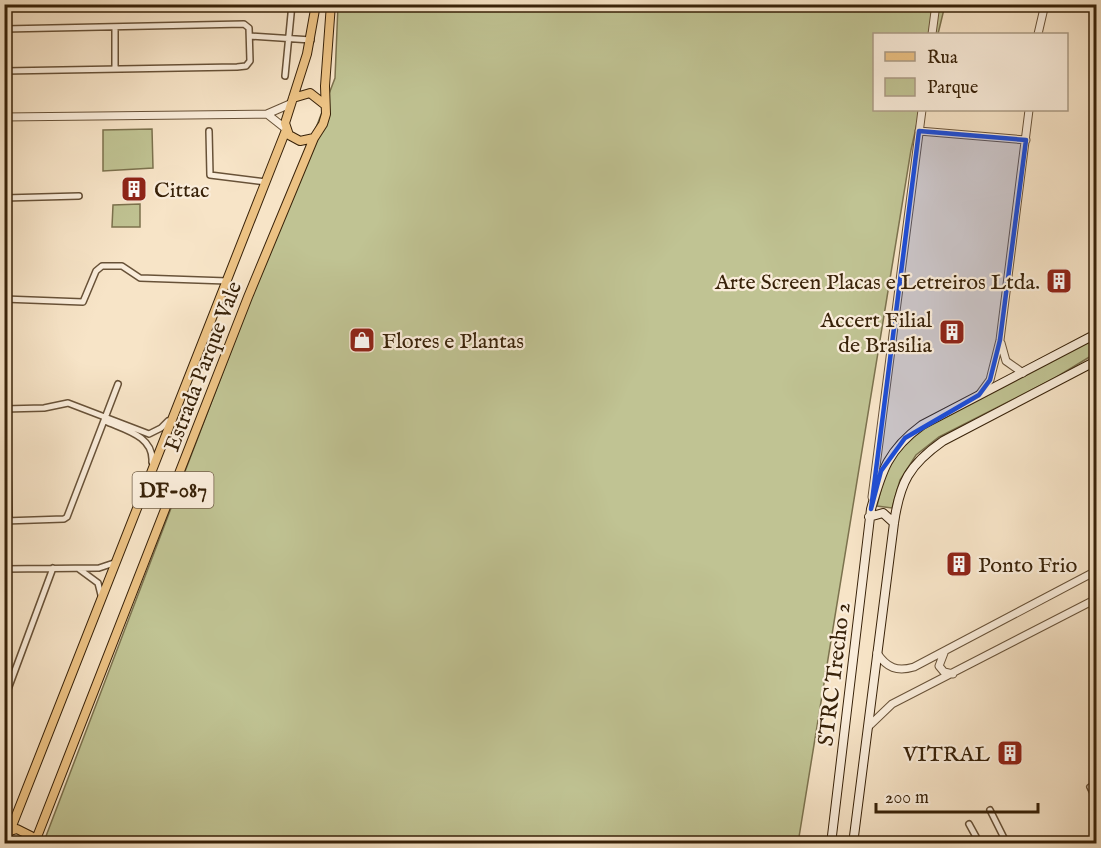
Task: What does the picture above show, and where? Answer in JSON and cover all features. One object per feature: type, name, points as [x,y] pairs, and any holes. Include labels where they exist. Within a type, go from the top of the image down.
[{"type":"main road","name":"DF-087","points":[[286,129],[311,40],[316,4]]},
{"type":"main road","name":"DF-087","points":[[314,138],[325,119],[331,4]]},
{"type":"main road","points":[[292,101],[310,93],[324,104]]},
{"type":"main road","points":[[286,129],[291,137],[300,141],[314,138]]},
{"type":"main road","name":"Estrada Parque Vale","points":[[10,831],[100,596],[286,129]]},
{"type":"main road","name":"Estrada Parque Vale","points":[[35,843],[248,297],[314,138]]},
{"type":"main road","name":"STRC Trecho 2","points":[[832,841],[870,513],[881,471],[890,455],[905,438],[922,425],[1096,334]]},
{"type":"main road","name":"STRC Trecho 2","points":[[853,842],[894,523],[902,485],[921,457],[943,441],[1096,360]]},
{"type":"main road","points":[[870,513],[883,513],[894,523]]},
{"type":"main road","name":"DF-087","points":[[4,841],[10,831],[23,831],[35,843]]},
{"type":"street","points":[[285,76],[292,4]]},
{"type":"street","points":[[932,33],[936,4]]},
{"type":"street","points":[[1038,33],[1046,4]]},
{"type":"street","points":[[4,29],[238,24],[247,25],[250,36],[250,61],[246,66],[4,71]]},
{"type":"street","points":[[114,27],[115,69]]},
{"type":"street","points":[[250,36],[311,40]]},
{"type":"street","points":[[4,117],[267,114],[292,101]]},
{"type":"street","points":[[870,513],[922,111]]},
{"type":"street","points":[[979,395],[994,368],[1000,340],[1029,111]]},
{"type":"street","points":[[267,114],[286,129]]},
{"type":"street","points":[[209,131],[210,176],[266,182]]},
{"type":"street","points":[[919,132],[1026,140]]},
{"type":"street","points":[[4,198],[79,196]]},
{"type":"street","points":[[4,299],[83,302],[98,267],[102,266],[127,268],[140,278],[227,280]]},
{"type":"street","points":[[1000,340],[1006,361],[1023,373]]},
{"type":"street","points":[[118,384],[103,418],[66,518],[7,521],[6,409],[44,408],[66,403],[103,418],[149,434]]},
{"type":"street","points":[[146,441],[149,434],[164,426],[173,414]]},
{"type":"street","points":[[103,418],[146,441],[153,453],[152,470]]},
{"type":"street","points":[[4,569],[99,568],[114,563]]},
{"type":"street","points":[[4,700],[53,568]]},
{"type":"street","points":[[77,568],[94,579],[99,586],[100,596]]},
{"type":"street","points":[[94,579],[99,568]]},
{"type":"street","points":[[877,653],[888,667],[904,670],[948,650],[1096,571]]},
{"type":"street","points":[[868,727],[892,704],[955,674],[1096,599]]},
{"type":"street","points":[[948,650],[941,657],[939,666],[944,672],[955,674]]},
{"type":"street","points":[[1090,787],[1096,799]]},
{"type":"street","points":[[990,810],[1007,843]]},
{"type":"street","points":[[969,824],[980,843]]},
{"type":"highlighted area","points":[[919,131],[1026,140],[1000,340],[990,380],[979,395],[905,438],[881,471],[871,509]]},
{"type":"green space","points":[[338,5],[945,5],[938,33],[873,33],[873,111],[920,111],[911,150],[798,843],[43,844],[335,78]]},
{"type":"green space","points":[[152,129],[153,168],[103,171],[103,130]]},
{"type":"green space","points":[[140,204],[140,227],[112,227],[113,205]]},
{"type":"green space","points":[[1096,338],[1096,353],[1055,378],[939,437],[916,455],[900,480],[892,508],[877,506],[885,473],[903,445],[931,424]]},
{"type":"place","name":"Cittac","points":[[134,189]]},
{"type":"place","name":"Arte Screen Placas e Letreiros Ltda.","points":[[1059,281]]},
{"type":"place","name":"Accert Filial de Brasilia","points":[[952,332]]},
{"type":"place","name":"Flores e Plantas","points":[[362,340]]},
{"type":"place","name":"Ponto Frio","points":[[959,564]]},
{"type":"place","name":"VITRAL","points":[[1010,753]]}]
